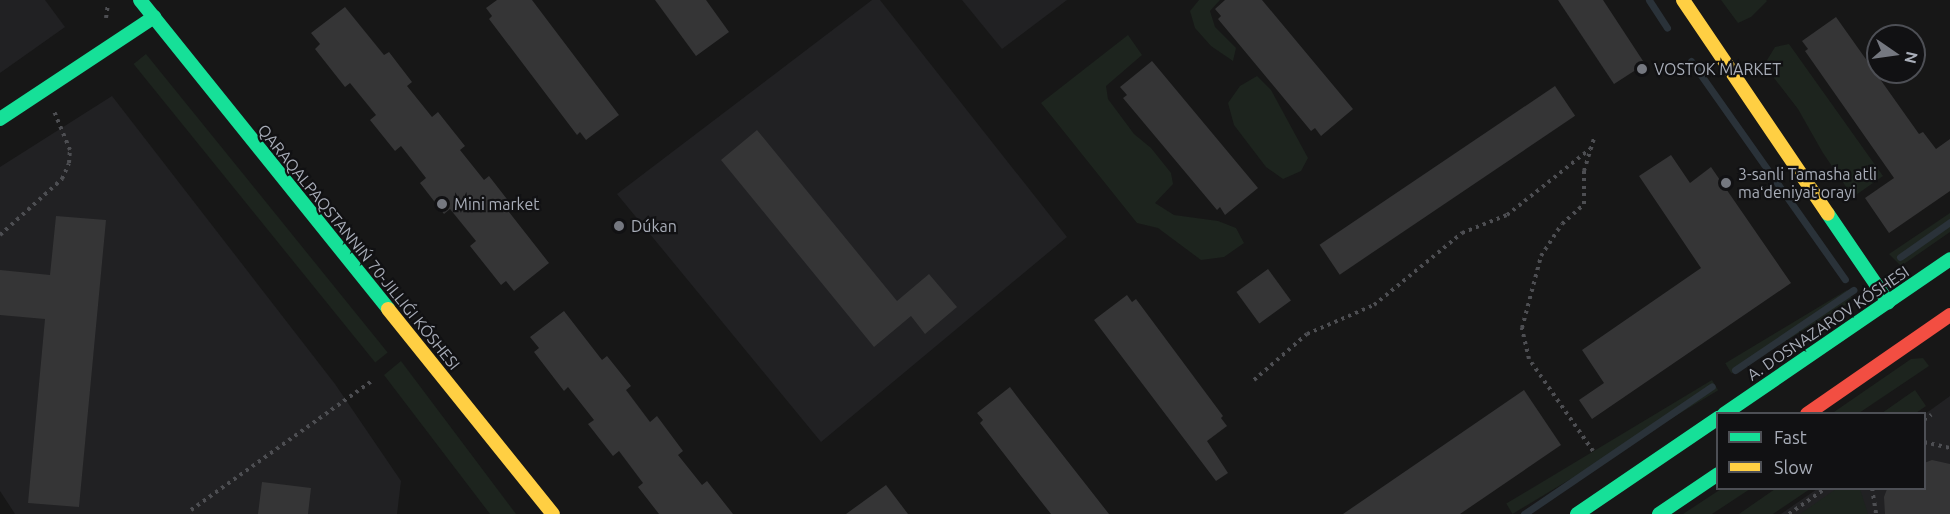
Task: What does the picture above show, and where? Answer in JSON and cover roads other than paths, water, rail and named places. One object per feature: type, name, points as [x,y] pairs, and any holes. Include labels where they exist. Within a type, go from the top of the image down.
[{"type":"street","points":[[140,0],[553,514]]},
{"type":"street","points":[[1683,0],[1888,302]]},
{"type":"street","points":[[0,118],[154,17]]},
{"type":"street","name":"A. DOSNAZAROV KÓSHESI","points":[[1727,412],[1950,259]]},
{"type":"street","points":[[1810,412],[1950,315]]},
{"type":"street","points":[[1577,514],[1716,419]]},
{"type":"street","points":[[1659,514],[1716,475]]},
{"type":"waterway","points":[[1649,0],[1667,28]]},
{"type":"waterway","points":[[1691,61],[1845,279]]},
{"type":"waterway","points":[[1900,257],[1950,222]]},
{"type":"waterway","points":[[1735,370],[1853,290]]},
{"type":"waterway","points":[[1524,514],[1712,386]]},
{"type":"place","name":"VOSTOK MARKET","points":[[1642,69]]},
{"type":"place","name":"3-sanli Tamasha atli maʻdeniyat orayi","points":[[1726,183]]},
{"type":"place","name":"Mini market","points":[[442,204]]},
{"type":"place","name":"Dúkan","points":[[619,226]]}]
